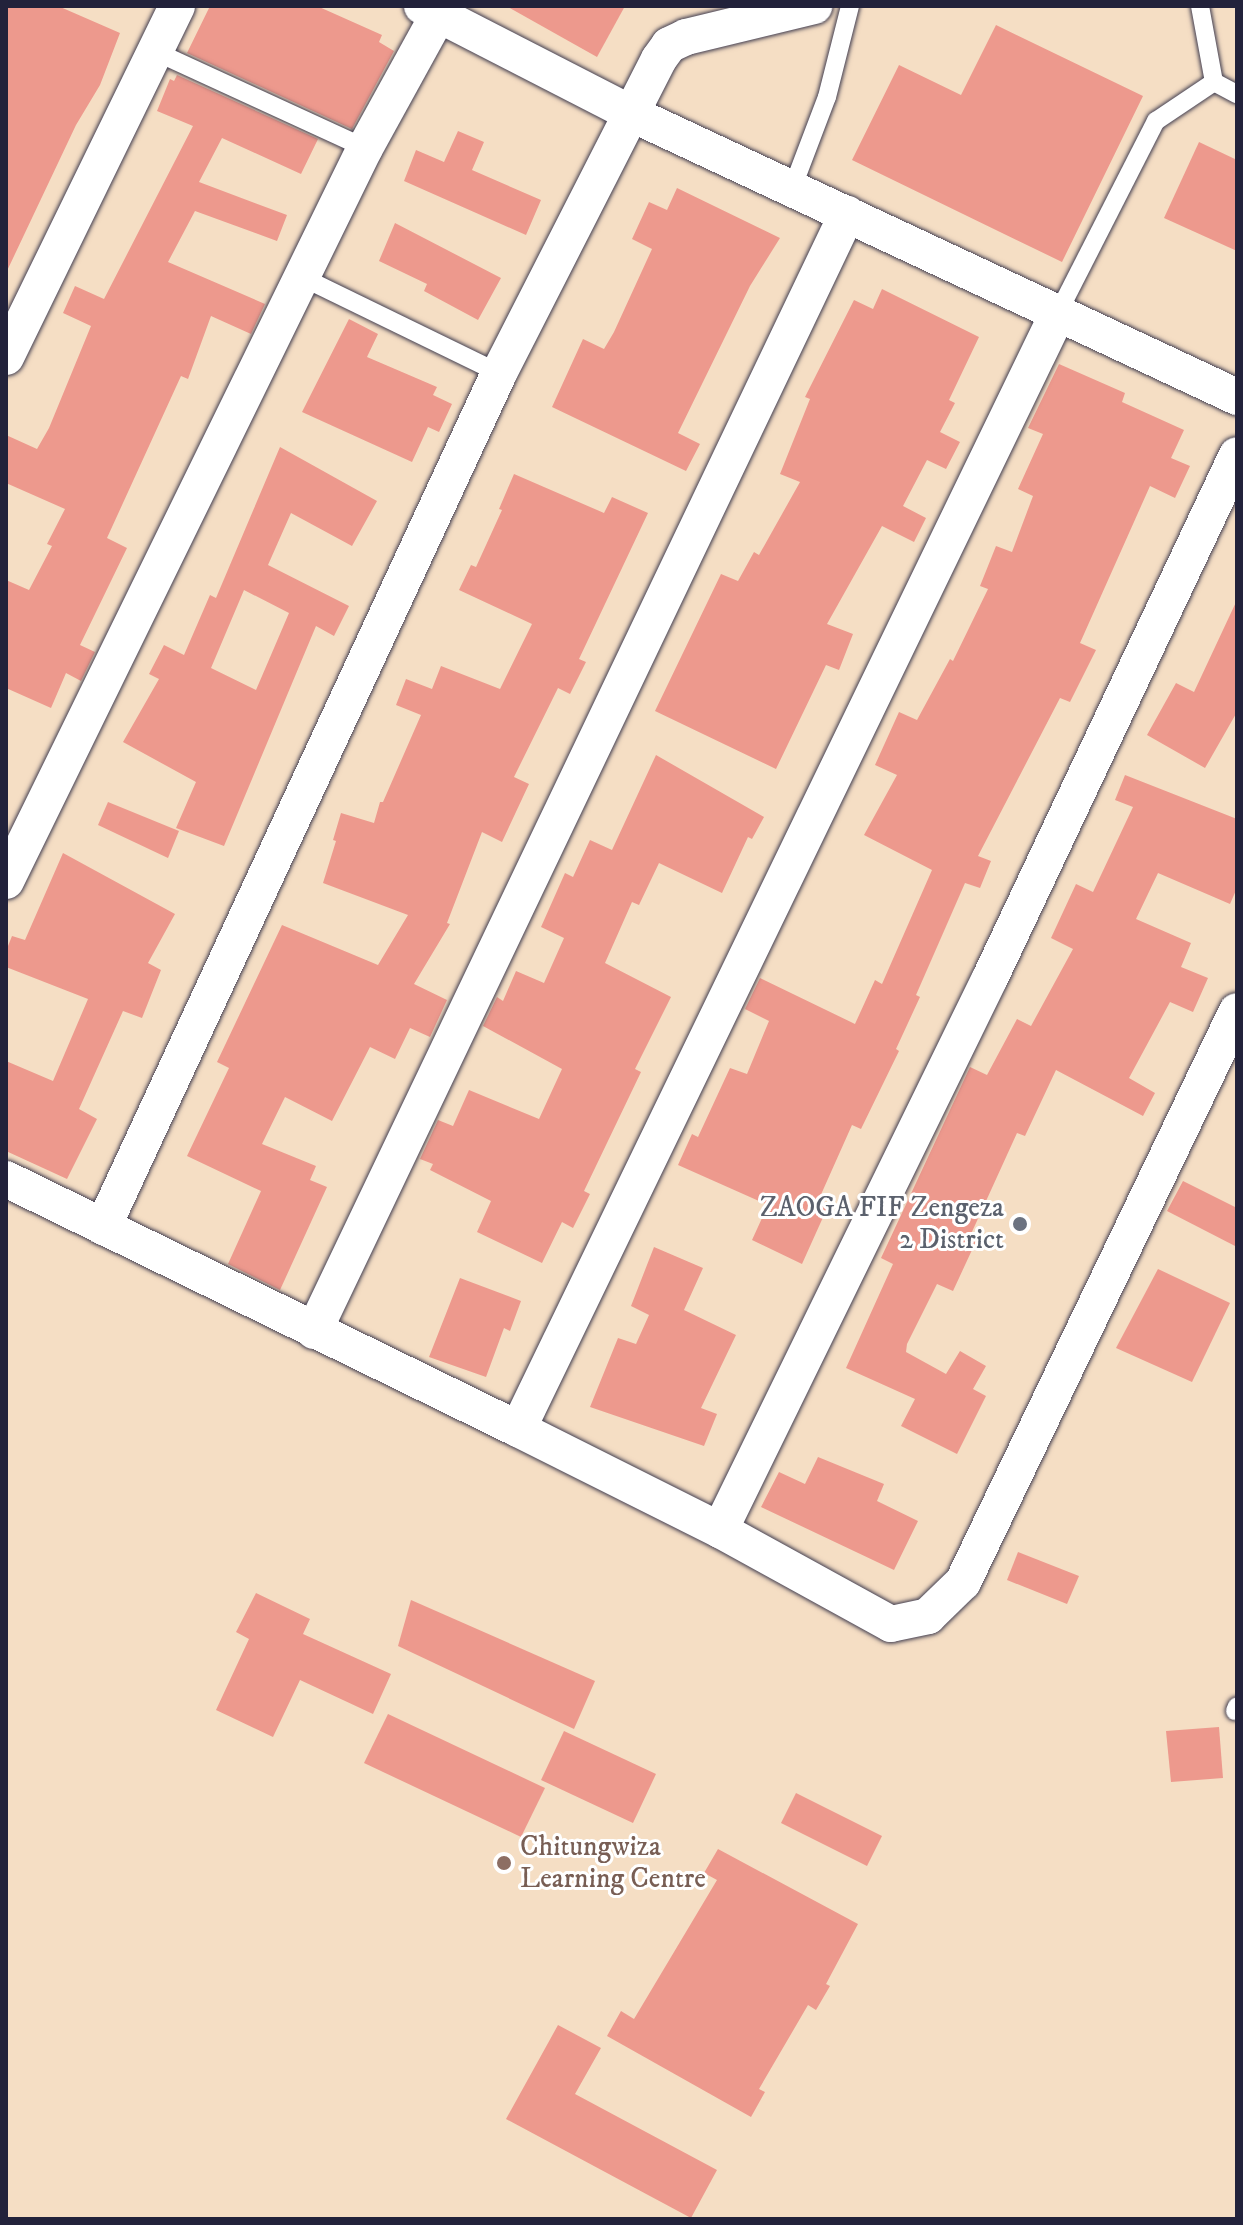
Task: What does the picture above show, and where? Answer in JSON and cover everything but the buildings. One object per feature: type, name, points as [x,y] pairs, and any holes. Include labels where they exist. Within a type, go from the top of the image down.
[{"type":"street","points":[[6,357],[152,50],[177,6]]},
{"type":"street","points":[[103,1227],[499,373],[669,45],[686,37],[814,6]]},
{"type":"street","points":[[6,881],[435,9],[632,114],[1237,397]]},
{"type":"street","points":[[314,1331],[847,214]]},
{"type":"street","points":[[518,1429],[1057,315]]},
{"type":"street","points":[[720,1530],[983,992],[1237,455]]},
{"type":"street","points":[[6,1179],[720,1530],[891,1624],[928,1616],[963,1582],[1237,1011]]},
{"type":"lane","points":[[792,189],[827,97],[850,6]]},
{"type":"lane","points":[[1200,6],[1214,82]]},
{"type":"lane","points":[[152,50],[365,148]]},
{"type":"lane","points":[[1214,82],[1237,94]]},
{"type":"lane","points":[[1057,315],[1156,121],[1214,82]]},
{"type":"lane","points":[[302,277],[499,373]]},
{"type":"place","name":"ZAOGA FIF Zengeza 2 District","points":[[1020,1224]]},
{"type":"place","name":"Chitungwiza Learning Centre","points":[[504,1863]]}]
